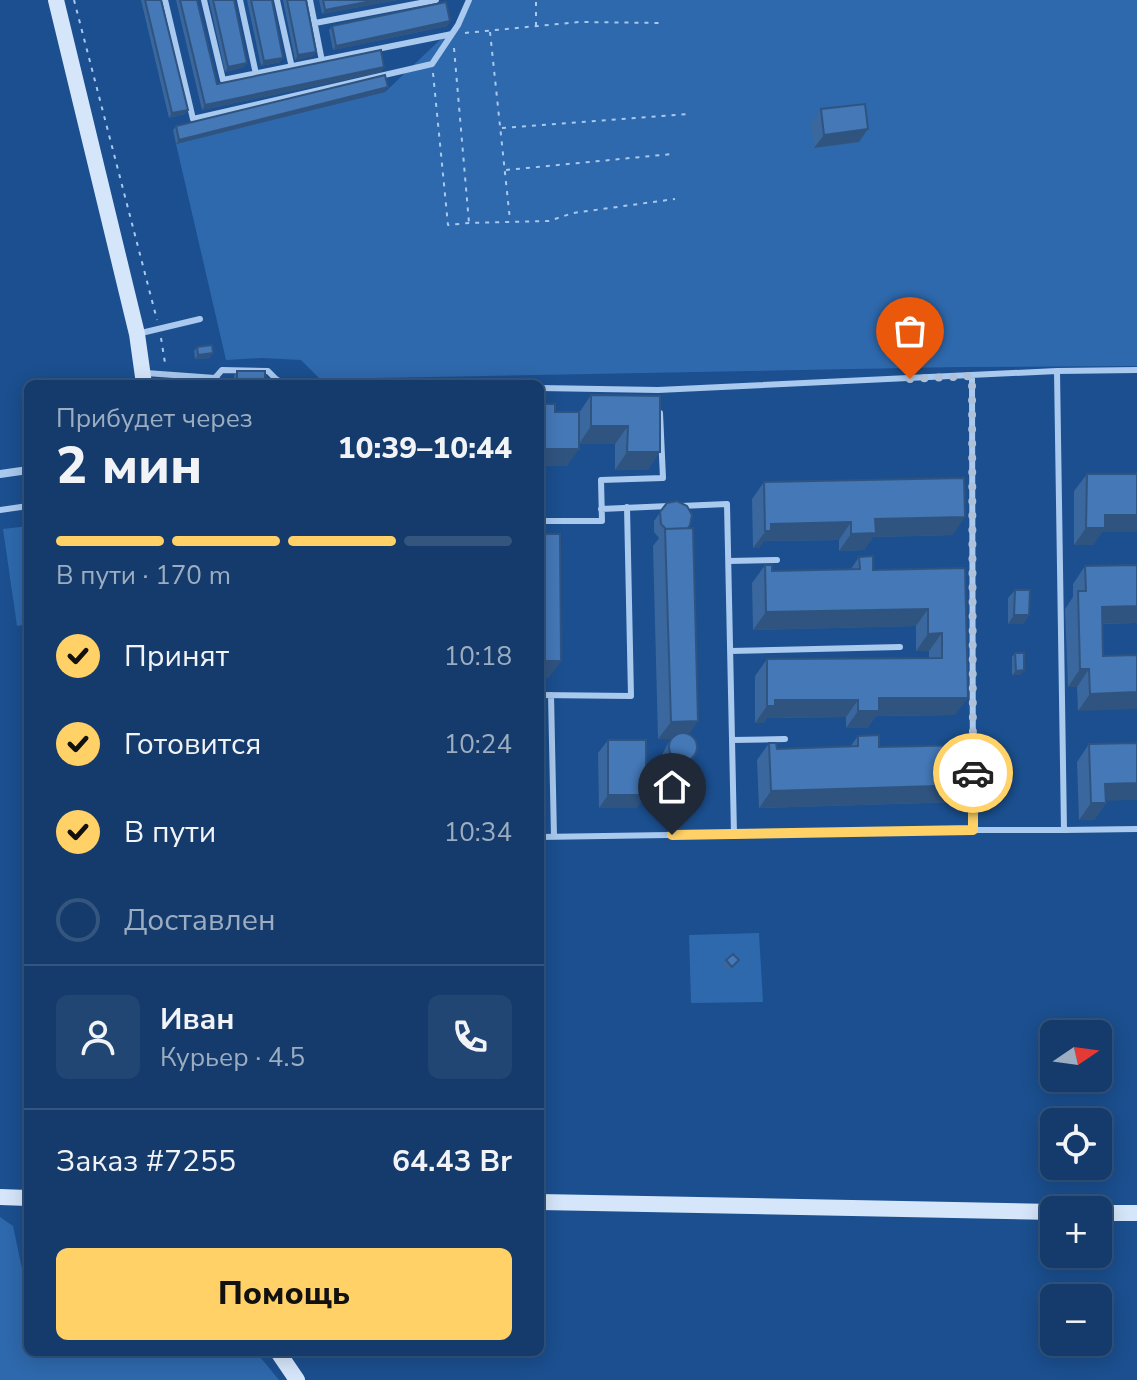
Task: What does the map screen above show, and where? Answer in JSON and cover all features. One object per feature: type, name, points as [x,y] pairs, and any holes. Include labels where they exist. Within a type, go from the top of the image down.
[{"type":"main road","points":[[56,0],[137,334],[143,378]]},
{"type":"main road","points":[[0,1197],[24,1198]]},
{"type":"main road","points":[[544,1202],[1040,1212]]},
{"type":"main road","points":[[1112,1213],[1137,1213]]},
{"type":"main road","points":[[281,1356],[297,1380]]},
{"type":"street","points":[[0,474],[24,471]]},
{"type":"lane","points":[[165,0],[193,119],[432,64],[453,34],[469,0]]},
{"type":"lane","points":[[204,0],[223,80],[453,34]]},
{"type":"lane","points":[[240,0],[256,74]]},
{"type":"lane","points":[[277,0],[292,68]]},
{"type":"lane","points":[[310,0],[322,61]]},
{"type":"lane","points":[[315,23],[436,0]]},
{"type":"lane","points":[[137,334],[200,319]]},
{"type":"lane","points":[[143,378],[168,375],[210,379],[222,370],[230,370],[268,371],[272,380]]},
{"type":"lane","points":[[544,388],[658,390],[1137,370]]},
{"type":"lane","points":[[1057,371],[1064,830]]},
{"type":"lane","points":[[972,376],[973,830]]},
{"type":"lane","points":[[544,521],[602,521],[601,480],[663,478],[658,390]]},
{"type":"lane","points":[[601,509],[727,504],[734,834]]},
{"type":"lane","points":[[0,510],[24,507]]},
{"type":"lane","points":[[544,695],[631,696],[627,507]]},
{"type":"lane","points":[[729,561],[777,560]]},
{"type":"lane","points":[[730,651],[900,647]]},
{"type":"lane","points":[[551,695],[554,837]]},
{"type":"lane","points":[[732,740],[785,739]]},
{"type":"lane","points":[[544,837],[1137,829]]},
{"type":"path","points":[[74,0],[159,328],[168,375]]},
{"type":"path","points":[[536,0],[536,26]]},
{"type":"path","points":[[469,223],[453,34],[579,22],[663,23]]},
{"type":"path","points":[[490,30],[510,221]]},
{"type":"path","points":[[432,64],[448,225],[549,221],[573,213],[675,199]]},
{"type":"path","points":[[500,128],[688,114]]},
{"type":"path","points":[[505,170],[672,154]]},
{"type":"shaded area","points":[[466,0],[1137,0],[1137,366],[320,379],[301,360],[226,360],[176,144],[385,92],[461,20]]},
{"type":"shaded area","points":[[24,526],[24,625],[17,626],[3,529]]},
{"type":"shaded area","points":[[759,933],[763,1002],[691,1003],[689,935]]},
{"type":"shaded area","points":[[0,1217],[13,1226],[24,1278],[24,1356],[259,1356],[279,1380],[0,1380]]},
{"type":"building","points":[[145,0],[161,0],[188,110],[172,113]]},
{"type":"building","points":[[180,0],[197,0],[217,84],[381,50],[384,67],[205,105]]},
{"type":"building","points":[[213,0],[234,0],[247,63],[228,67]]},
{"type":"building","points":[[251,0],[272,0],[283,58],[264,61]]},
{"type":"building","points":[[287,0],[306,0],[316,52],[298,55]]},
{"type":"building","points":[[323,0],[377,0],[325,10]]},
{"type":"building","points":[[446,2],[450,21],[336,46],[332,26]]},
{"type":"building","points":[[385,75],[388,87],[179,140],[176,126]]},
{"type":"building","points":[[865,104],[868,129],[824,135],[821,109]]},
{"type":"building","points":[[212,345],[213,353],[198,355],[197,347]]},
{"type":"building","points":[[237,371],[265,371],[265,380],[237,380]]},
{"type":"building","points":[[591,395],[660,396],[660,452],[627,452],[628,426],[591,426]]},
{"type":"building","points":[[544,404],[555,404],[555,412],[579,412],[579,449],[544,449]]},
{"type":"building","points":[[1087,474],[1137,474],[1137,515],[1105,515],[1105,528],[1086,528]]},
{"type":"building","points":[[964,478],[965,517],[875,519],[876,533],[851,534],[851,522],[771,524],[771,531],[765,531],[764,482]]},
{"type":"building","points":[[677,501],[687,506],[692,515],[690,525],[688,528],[666,529],[661,524],[660,512],[667,503]]},
{"type":"building","points":[[693,528],[698,721],[671,722],[665,529]]},
{"type":"building","points":[[544,534],[560,534],[561,661],[544,661]]},
{"type":"building","points":[[873,556],[873,570],[965,568],[968,698],[879,698],[879,711],[858,711],[858,700],[775,700],[775,706],[767,706],[767,659],[942,658],[942,633],[928,634],[928,609],[766,612],[765,565],[772,565],[772,571],[860,569],[859,557]]},
{"type":"building","points":[[1137,565],[1137,606],[1102,607],[1103,656],[1137,655],[1137,692],[1090,694],[1089,669],[1080,669],[1078,591],[1086,591],[1085,566]]},
{"type":"building","points":[[1015,590],[1030,590],[1029,615],[1014,615]]},
{"type":"building","points":[[1015,653],[1024,653],[1024,670],[1016,671]]},
{"type":"building","points":[[683,733],[693,737],[697,747],[693,757],[683,761],[673,757],[669,747],[673,737]]},
{"type":"building","points":[[879,735],[879,747],[969,745],[970,785],[771,791],[769,743],[776,743],[777,749],[858,746],[858,736]]},
{"type":"building","points":[[608,740],[646,740],[646,795],[608,795]]},
{"type":"building","points":[[1137,743],[1137,783],[1105,784],[1106,803],[1091,803],[1089,744]]},
{"type":"building","points":[[733,954],[739,960],[732,967],[726,960]]},
{"type":"way so far","points":[[910,379],[972,376],[973,773]]},
{"type":"route","points":[[672,835],[973,830],[973,773]]}]
